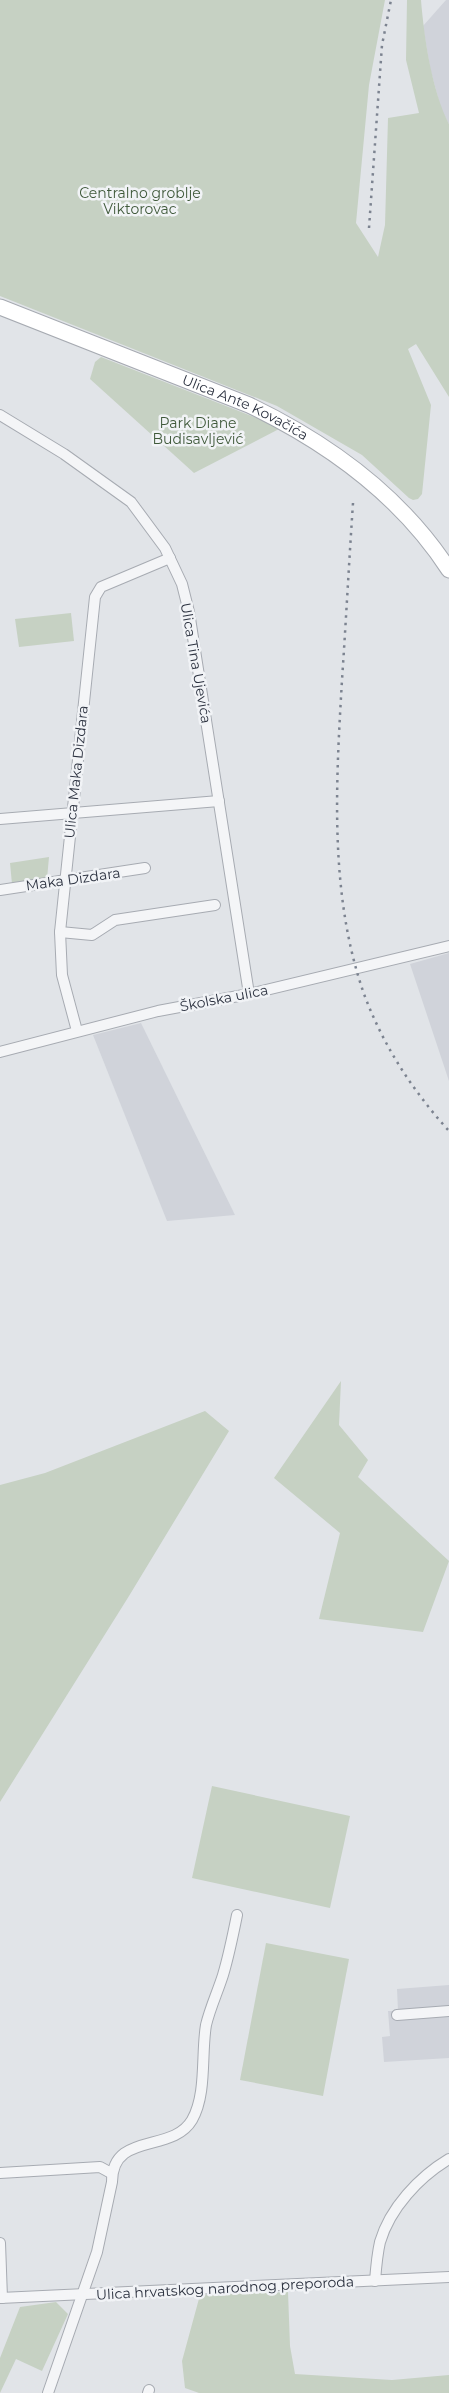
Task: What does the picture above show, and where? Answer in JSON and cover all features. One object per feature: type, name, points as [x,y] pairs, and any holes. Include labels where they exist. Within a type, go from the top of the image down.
[{"type":"main road","name":"Ulica Ante Kovačića","points":[[0,307],[250,405],[291,426],[328,449],[378,488],[412,521],[449,570]]},
{"type":"street","name":"Ulica Tina Ujevića","points":[[2,419],[64,454],[131,502],[165,548],[182,584],[189,612],[249,994]]},
{"type":"street","name":"Ulica Maka Dizdara","points":[[77,1031],[62,975],[60,932],[64,880],[97,591],[107,584],[170,558]]},
{"type":"street","points":[[0,819],[219,801]]},
{"type":"street","name":"Maka Dizdara","points":[[0,890],[145,868]]},
{"type":"street","points":[[60,932],[92,935],[115,920],[215,905]]},
{"type":"street","name":"Školska ulica","points":[[0,1052],[158,1011],[249,994],[449,946]]},
{"type":"street","points":[[48,2393],[96,2252],[112,2182],[111,2173],[120,2156],[124,2153],[179,2133],[192,2120],[202,2080],[207,2023],[224,1973],[237,1915]]},
{"type":"street","points":[[397,2015],[449,2011]]},
{"type":"street","points":[[375,2281],[380,2242],[390,2220],[407,2194],[420,2181],[449,2159]]},
{"type":"street","points":[[0,2173],[100,2168],[111,2173]]},
{"type":"street","points":[[0,2243],[1,2298]]},
{"type":"street","name":"Ulica hrvatskog narodnog preporoda","points":[[1,2298],[449,2277]]},
{"type":"shaded area","points":[[446,0],[449,0],[449,124],[441,109],[430,68],[423,26]]},
{"type":"shaded area","points":[[449,953],[449,1081],[410,964]]},
{"type":"shaded area","points":[[141,1023],[235,1215],[167,1221],[93,1035]]},
{"type":"shaded area","points":[[449,1985],[449,2058],[384,2062],[382,2037],[390,2036],[388,2011],[398,2011],[397,1989]]},
{"type":"green space","name":"Centralno groblje Viktorovac","points":[[0,0],[385,0],[369,85],[356,223],[378,257],[385,225],[388,118],[419,113],[406,60],[407,0],[421,0],[433,80],[449,124],[449,397],[416,344],[408,349],[431,405],[422,494],[418,499],[413,500],[409,498],[362,455],[277,406],[0,296]]},
{"type":"green space","name":"Park Diane Budisavljević","points":[[101,357],[267,422],[279,429],[194,473],[90,379],[95,362]]},
{"type":"green space","points":[[71,613],[74,641],[19,647],[15,619]]},
{"type":"green space","points":[[49,857],[47,879],[12,884],[10,863]]},
{"type":"green space","points":[[341,1381],[339,1425],[368,1460],[358,1477],[449,1561],[423,1632],[319,1619],[340,1533],[274,1478]]},
{"type":"green space","points":[[205,1411],[229,1431],[129,1596],[0,1802],[0,1485],[45,1473]]},
{"type":"green space","points":[[212,1786],[350,1816],[330,1908],[192,1878]]},
{"type":"green space","points":[[266,1943],[349,1959],[323,2096],[240,2080]]},
{"type":"green space","points":[[288,2292],[290,2346],[295,2374],[392,2380],[449,2375],[449,2393],[199,2393],[185,2388],[182,2361],[200,2295]]},
{"type":"green space","points":[[56,2302],[68,2314],[42,2371],[16,2359],[0,2393],[0,2358],[20,2307]]},
{"type":"railway","points":[[369,228],[382,45],[391,0]]},
{"type":"railway","points":[[353,503],[337,798],[340,878],[345,917],[353,956],[364,994],[380,1031],[411,1083],[449,1131]]}]
